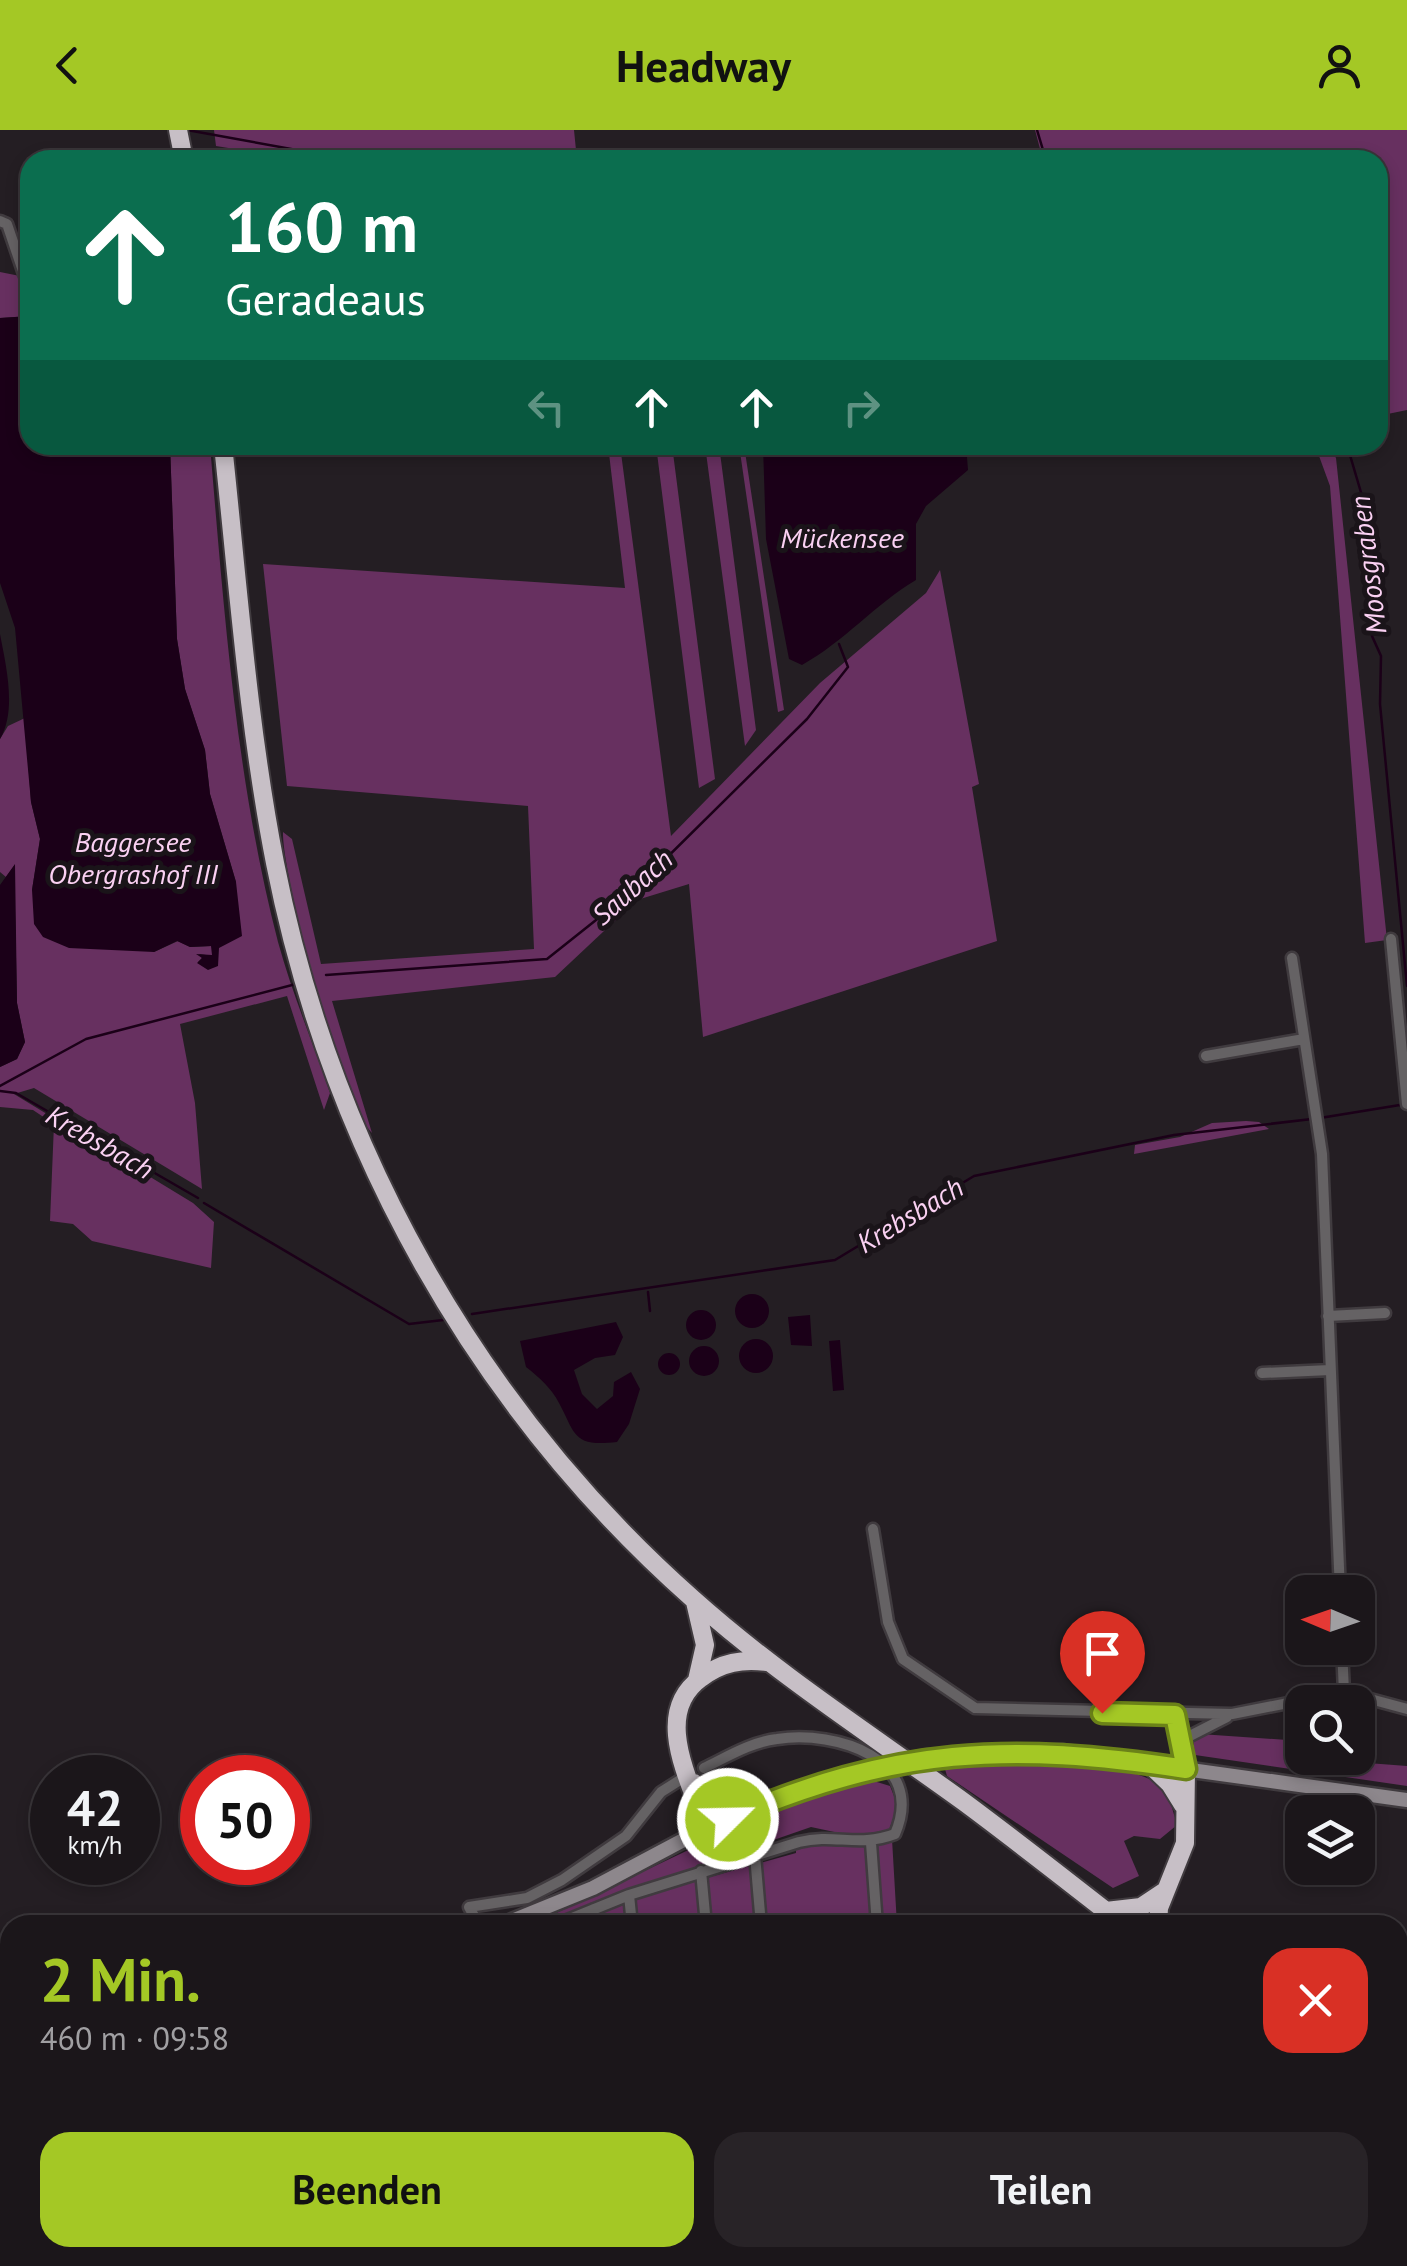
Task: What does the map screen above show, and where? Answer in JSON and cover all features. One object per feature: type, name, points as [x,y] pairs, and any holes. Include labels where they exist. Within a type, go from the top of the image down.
[{"type":"highway","points":[[224,455],[252,705],[276,864],[314,1014],[353,1123],[412,1247],[506,1396],[619,1529],[695,1601],[768,1662],[1111,1915]]},
{"type":"highway","points":[[695,1601],[704,1645],[697,1680]]},
{"type":"highway","points":[[706,1828],[691,1776],[678,1748],[676,1720],[686,1692],[697,1680],[737,1661],[768,1662]]},
{"type":"highway","points":[[1148,1764],[1170,1784],[1185,1807]]},
{"type":"highway","points":[[1160,1915],[1185,1843],[1186,1769]]},
{"type":"highway","points":[[691,1776],[709,1799],[746,1811]]},
{"type":"highway","points":[[1106,1911],[1141,1908],[1166,1890]]},
{"type":"main road","points":[[526,1915],[592,1888],[746,1811],[876,1768],[928,1758],[1062,1752],[1407,1800]]},
{"type":"street","points":[[0,221],[7,224],[20,262]]},
{"type":"street","points":[[1391,939],[1406,1102]]},
{"type":"street","points":[[1292,958],[1317,1118],[1339,1575]]},
{"type":"street","points":[[1206,1056],[1304,1039]]},
{"type":"street","points":[[1328,1316],[1385,1314]]},
{"type":"street","points":[[1262,1372],[1330,1370]]},
{"type":"street","points":[[873,1529],[888,1622],[903,1659],[976,1708],[1175,1715],[1232,1714],[1285,1704]]},
{"type":"street","points":[[1375,1700],[1407,1709]]},
{"type":"street","points":[[1182,1740],[1232,1714]]},
{"type":"street","points":[[1175,1715],[1186,1769]]},
{"type":"street","points":[[474,1915],[470,1908],[527,1898],[562,1880],[626,1836],[650,1803],[691,1776],[774,1739],[802,1737],[864,1751],[891,1771],[902,1794],[904,1814],[895,1834],[871,1843],[820,1837],[701,1871],[578,1915]]},
{"type":"street","points":[[871,1843],[876,1915]]},
{"type":"street","points":[[755,1855],[760,1915]]},
{"type":"street","points":[[701,1871],[705,1915]]},
{"type":"street","points":[[630,1895],[631,1915]]},
{"type":"street","points":[[589,1915],[594,1908]]},
{"type":"shaded area","points":[[214,130],[574,130],[576,150],[240,150],[216,146]]},
{"type":"shaded area","points":[[1035,130],[1407,130],[1407,410],[1388,414],[1388,150],[1040,150]]},
{"type":"shaded area","points":[[0,272],[20,276],[20,317],[0,318]]},
{"type":"shaded area","points":[[170,455],[211,455],[234,695],[252,819],[278,942],[330,1093],[324,1110],[287,996],[180,1024],[195,1103],[202,1189],[34,1088],[14,1094],[193,1203],[214,1222],[211,1268],[92,1241],[73,1224],[50,1221],[54,1124],[33,1110],[0,1107],[0,1067],[17,1059],[25,1042],[17,1003],[14,866],[6,877],[0,872],[0,739],[8,726],[25,718],[31,802],[40,839],[32,890],[154,952],[178,941],[190,947],[212,946],[213,956],[199,954],[202,958],[198,962],[209,969],[236,882],[210,794],[205,750],[185,689],[177,639]]},
{"type":"shaded area","points":[[609,455],[621,455],[671,836],[820,683],[926,593],[940,570],[979,784],[972,787],[997,941],[703,1037],[689,884],[637,900],[555,977],[332,1001],[372,1133],[346,1080],[316,989],[292,894],[283,832],[292,839],[321,964],[534,949],[528,806],[287,786],[263,564],[625,588]]},
{"type":"shaded area","points":[[657,455],[673,455],[715,779],[699,788]]},
{"type":"shaded area","points":[[706,455],[720,455],[756,730],[745,746]]},
{"type":"shaded area","points":[[740,455],[746,455],[784,710],[778,712]]},
{"type":"shaded area","points":[[1319,455],[1336,458],[1387,940],[1365,943],[1330,486]]},
{"type":"shaded area","points":[[1259,1122],[1269,1129],[1134,1154],[1135,1145],[1180,1137],[1212,1123]]},
{"type":"shaded area","points":[[1200,1734],[1285,1740],[1285,1768],[1195,1755],[1193,1738]]},
{"type":"shaded area","points":[[1008,1760],[1089,1764],[1148,1778],[1166,1787],[1177,1825],[1160,1839],[1134,1836],[1124,1841],[1139,1876],[1113,1888],[947,1776],[945,1769],[950,1765]]},
{"type":"shaded area","points":[[1375,1764],[1407,1766],[1407,1786],[1332,1775],[1375,1775]]},
{"type":"shaded area","points":[[867,1779],[890,1786],[898,1806],[889,1830],[853,1836],[811,1827],[601,1900],[569,1915],[552,1915],[764,1814]]},
{"type":"shaded area","points":[[892,1839],[896,1915],[879,1915],[875,1844]]},
{"type":"shaded area","points":[[837,1840],[866,1846],[873,1915],[588,1915],[598,1908],[704,1873],[706,1878],[796,1853],[796,1845]]},
{"type":"water","name":"Baggersee Obergrashof III","points":[[20,317],[20,455],[170,455],[177,639],[185,689],[205,750],[210,794],[236,882],[242,936],[219,948],[218,966],[208,970],[197,963],[202,958],[196,954],[212,955],[211,946],[190,947],[177,941],[154,952],[69,948],[43,937],[34,924],[32,890],[40,839],[31,802],[15,628],[0,583],[0,318]]},
{"type":"water","name":"Mückensee","points":[[763,455],[967,455],[968,470],[926,506],[916,524],[916,580],[802,665],[789,659],[766,539]]},
{"type":"water","points":[[0,634],[9,701],[0,739]]},
{"type":"water","points":[[15,864],[17,1003],[25,1042],[17,1059],[0,1067],[0,885]]},
{"type":"water","points":[[752,1294],[764,1299],[769,1311],[764,1323],[752,1328],[740,1323],[735,1311],[740,1299]]},
{"type":"water","points":[[701,1310],[712,1314],[716,1325],[712,1336],[701,1340],[690,1336],[686,1325],[690,1314]]},
{"type":"water","points":[[810,1315],[812,1346],[791,1345],[788,1317]]},
{"type":"water","points":[[616,1322],[623,1337],[615,1355],[595,1358],[574,1370],[582,1394],[597,1409],[613,1396],[614,1382],[631,1372],[640,1389],[629,1424],[617,1442],[592,1443],[573,1431],[552,1393],[526,1367],[520,1341]]},
{"type":"water","points":[[756,1339],[768,1344],[773,1356],[768,1368],[756,1373],[744,1368],[739,1356],[744,1344]]},
{"type":"water","points":[[840,1340],[844,1390],[833,1391],[829,1341]]},
{"type":"water","points":[[704,1346],[718,1355],[719,1361],[710,1375],[704,1376],[690,1367],[689,1361],[698,1347]]},
{"type":"water","points":[[669,1353],[677,1356],[677,1372],[669,1375],[661,1372],[658,1364],[661,1356]]},
{"type":"waterway","points":[[187,130],[297,150]]},
{"type":"waterway","name":"Moosgraben","points":[[1037,130],[1043,150]]},
{"type":"waterway","name":"Moosgraben","points":[[1350,455],[1365,506],[1363,547],[1372,595],[1372,636],[1381,656],[1380,704],[1407,986]]},
{"type":"waterway","name":"Saubach","points":[[326,975],[547,959],[635,889],[807,719],[848,667],[839,644]]},
{"type":"waterway","name":"Saubach","points":[[0,1086],[86,1039],[296,984]]},
{"type":"waterway","name":"Krebsbach","points":[[0,1091],[16,1093],[198,1198]]},
{"type":"waterway","name":"Krebsbach","points":[[1320,1118],[1406,1104]]},
{"type":"waterway","name":"Krebsbach","points":[[472,1314],[835,1260],[974,1176],[1174,1135],[1312,1119]]},
{"type":"waterway","name":"Krebsbach","points":[[204,1203],[409,1324],[443,1320]]},
{"type":"waterway","points":[[648,1292],[650,1311]]},
{"type":"route","points":[[728,1819],[769,1801],[876,1768],[928,1758],[992,1752],[1062,1752],[1186,1769],[1175,1715],[1102,1713]]}]
